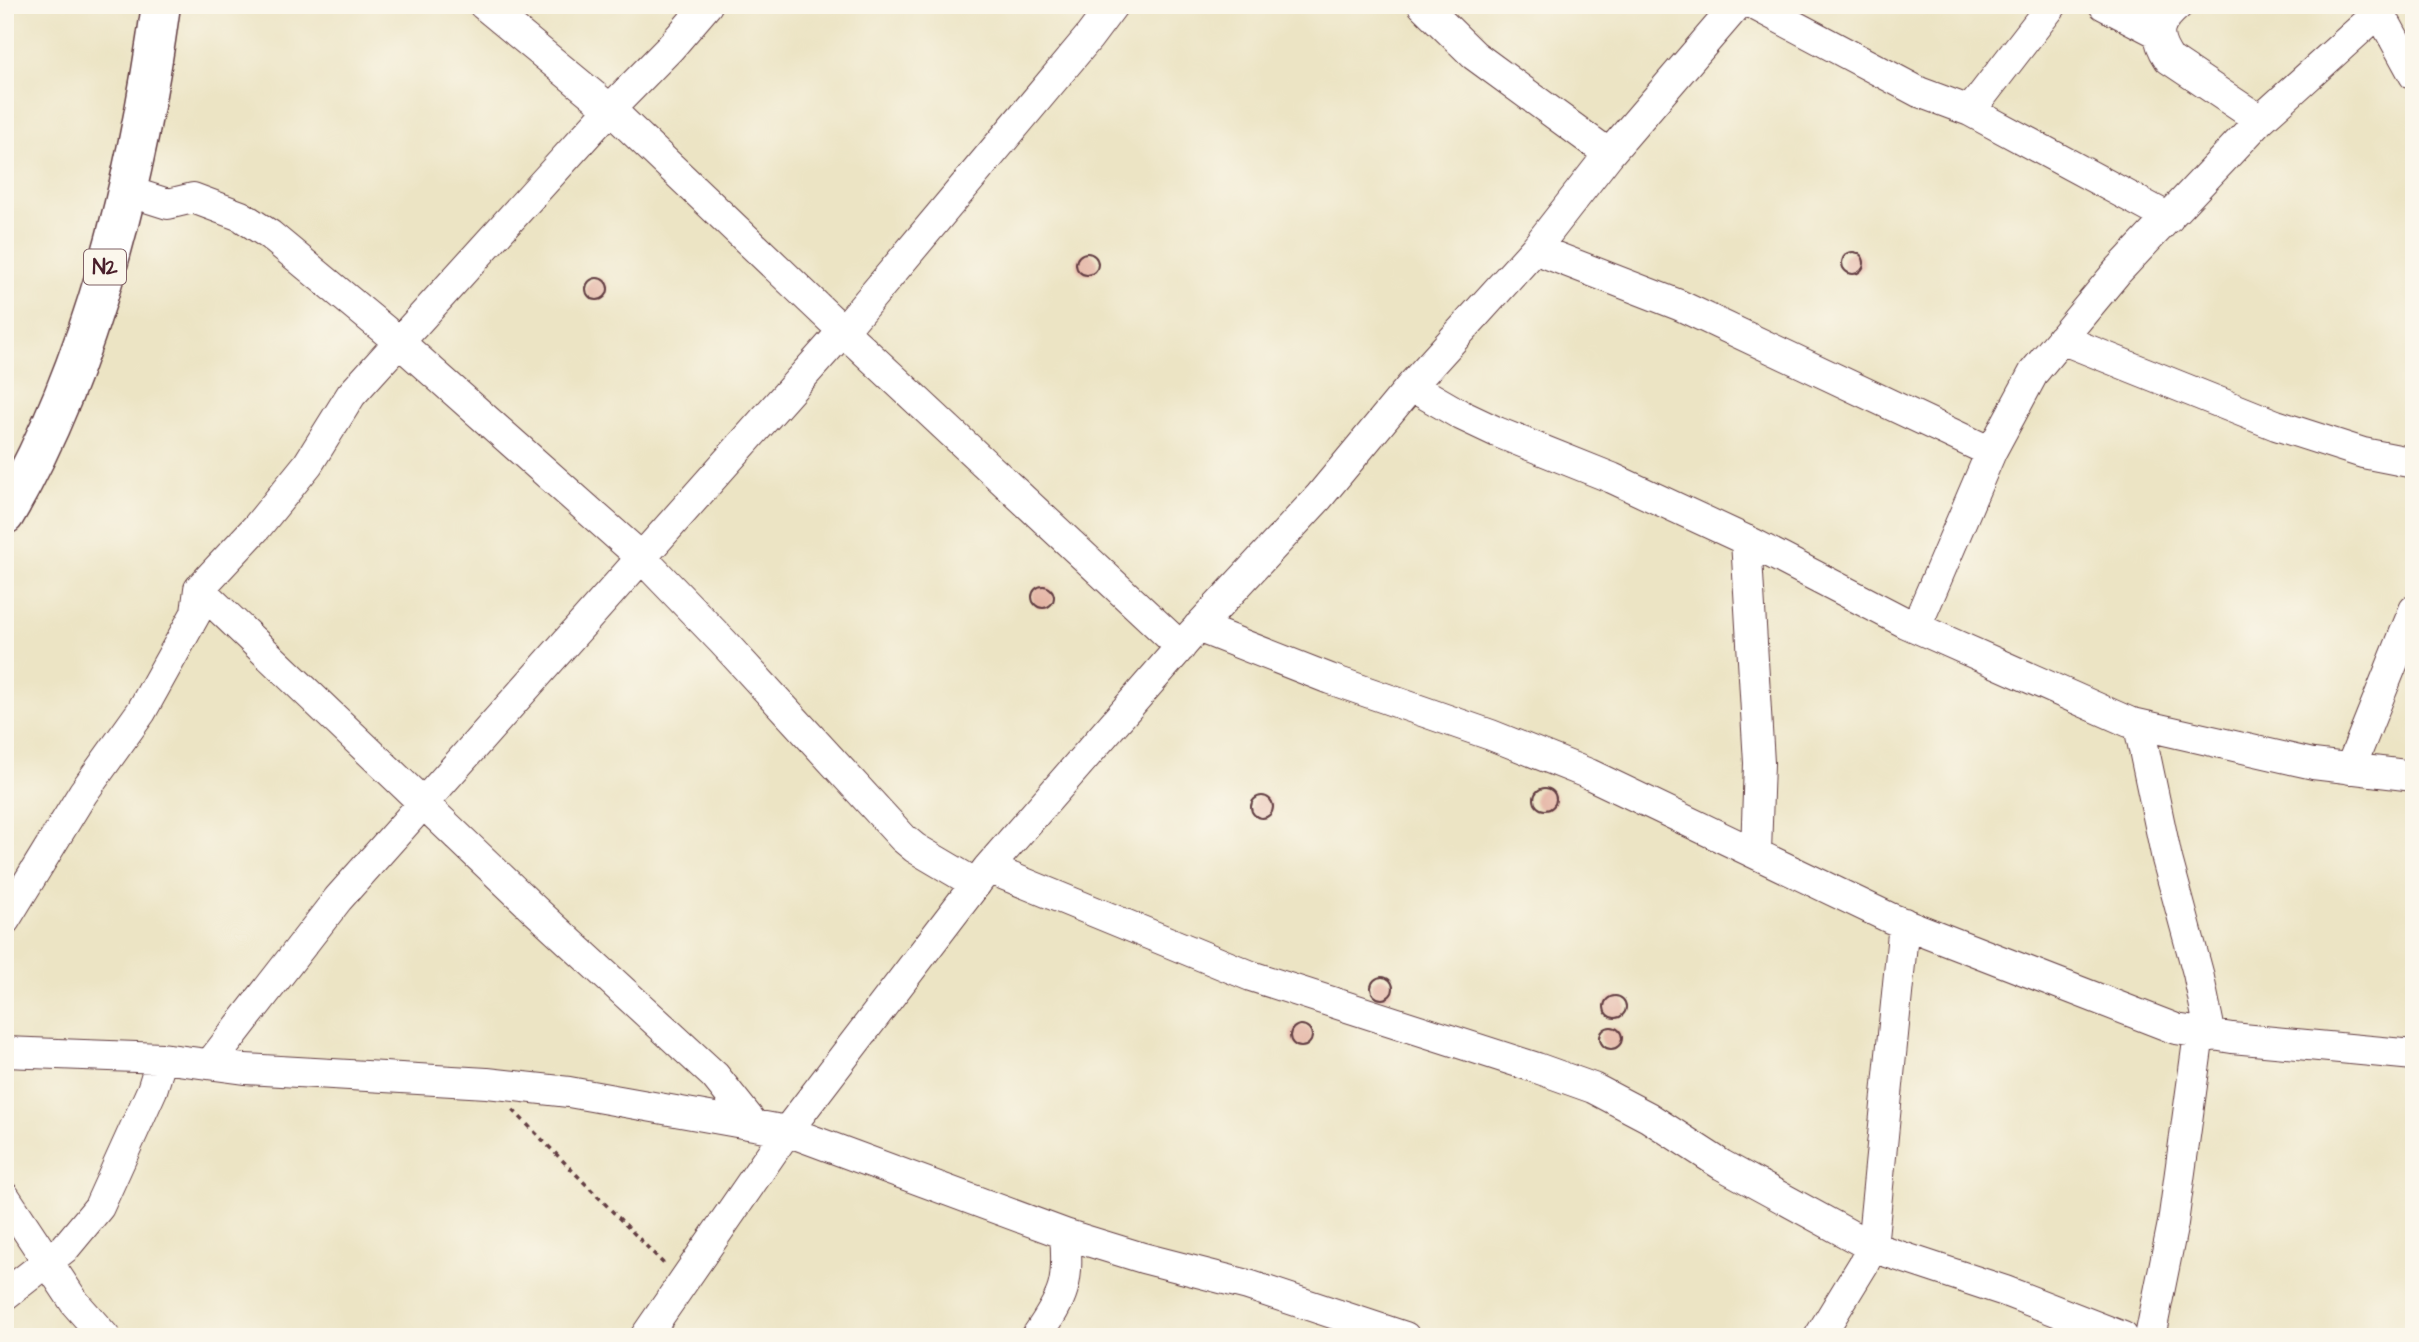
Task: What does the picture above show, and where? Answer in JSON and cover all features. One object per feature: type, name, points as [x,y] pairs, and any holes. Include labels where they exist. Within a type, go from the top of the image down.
[{"type":"highway","name":"N2","points":[[5,515],[21,488],[64,393],[89,325],[127,191],[152,75],[161,5]]},
{"type":"street","points":[[484,5],[610,109],[843,331],[1189,637],[1331,679],[1491,735],[1589,774],[1904,923],[2153,1020],[2205,1035],[2414,1055]]},
{"type":"street","points":[[5,920],[83,793],[141,712],[196,613],[199,589],[257,527],[308,464],[351,394],[707,5]]},
{"type":"street","points":[[210,1064],[338,899],[843,331],[1113,5]]},
{"type":"street","points":[[1423,5],[1474,55],[1609,154]]},
{"type":"street","points":[[645,1337],[787,1131],[982,876],[1189,637],[1319,497],[1411,386],[1535,249],[1609,154],[1737,5]]},
{"type":"street","points":[[1755,5],[1919,92],[1970,111],[2169,218]]},
{"type":"street","points":[[1970,111],[2052,5]]},
{"type":"street","points":[[2104,5],[2158,33]]},
{"type":"street","points":[[2178,5],[2164,18],[2158,33],[2160,46],[2169,59],[2260,120]]},
{"type":"street","points":[[1916,627],[1991,452],[2034,372],[2117,272],[2260,120],[2383,9],[2414,75]]},
{"type":"street","points":[[127,191],[168,204],[193,198],[241,216],[270,236],[399,341],[641,557],[915,848],[982,876],[1251,976],[1593,1088],[1648,1117],[1723,1165],[1872,1247],[2005,1291],[2123,1337]]},
{"type":"street","points":[[1535,249],[1679,305],[1991,452]]},
{"type":"street","points":[[2061,338],[2276,425],[2363,453],[2414,463]]},
{"type":"street","points":[[1411,386],[1497,432],[1612,478],[1746,540],[1916,627],[2138,726],[2313,764],[2414,776]]},
{"type":"street","points":[[1746,540],[1759,763],[1756,852]]},
{"type":"street","points":[[199,589],[423,804],[715,1076],[754,1125]]},
{"type":"street","points":[[2350,769],[2414,610]]},
{"type":"street","points":[[2138,726],[2168,859],[2198,973],[2205,1035],[2173,1223],[2150,1337]]},
{"type":"street","points":[[1819,1337],[1872,1247],[1904,923]]},
{"type":"street","points":[[5,1052],[162,1058],[245,1069],[487,1083],[569,1092],[787,1131],[1065,1234],[1143,1258],[1248,1285],[1390,1334]]},
{"type":"street","points":[[5,1295],[65,1248],[99,1206],[152,1090],[162,1058]]},
{"type":"street","points":[[5,1197],[75,1303],[105,1337]]},
{"type":"street","points":[[1036,1337],[1049,1318],[1066,1282],[1068,1270],[1065,1234]]},
{"type":"path","points":[[487,1083],[682,1283]]},
{"type":"building","points":[[1849,252],[1857,252],[1864,259],[1864,267],[1857,274],[1849,274],[1842,267],[1842,259]]},
{"type":"building","points":[[1083,253],[1091,253],[1098,260],[1098,268],[1091,275],[1083,275],[1076,268],[1076,260]]},
{"type":"building","points":[[593,278],[601,278],[608,285],[608,293],[601,300],[593,300],[586,293],[586,285]]},
{"type":"building","points":[[1039,586],[1047,586],[1054,593],[1054,601],[1047,608],[1039,608],[1032,601],[1032,593]]},
{"type":"building","points":[[1541,788],[1549,788],[1556,795],[1556,803],[1549,810],[1541,810],[1534,803],[1534,795]]},
{"type":"building","points":[[1258,796],[1266,796],[1273,803],[1273,811],[1266,818],[1258,818],[1251,811],[1251,803]]},
{"type":"building","points":[[1378,977],[1386,977],[1393,984],[1393,992],[1386,999],[1378,999],[1371,992],[1371,984]]},
{"type":"building","points":[[1611,996],[1619,996],[1626,1003],[1626,1011],[1619,1018],[1611,1018],[1604,1011],[1604,1003]]},
{"type":"building","points":[[1297,1025],[1305,1025],[1312,1032],[1312,1040],[1305,1047],[1297,1047],[1290,1040],[1290,1032]]},
{"type":"building","points":[[1607,1027],[1615,1027],[1622,1034],[1622,1042],[1615,1049],[1607,1049],[1600,1042],[1600,1034]]}]
